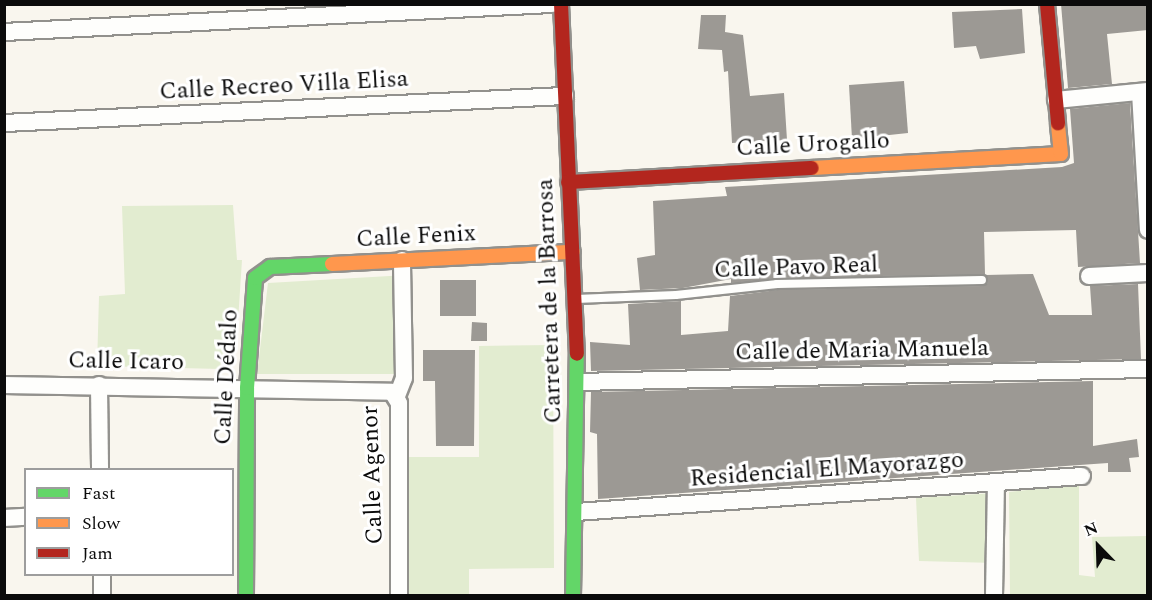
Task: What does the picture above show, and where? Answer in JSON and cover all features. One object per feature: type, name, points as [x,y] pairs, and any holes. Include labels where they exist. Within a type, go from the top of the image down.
[{"type":"street","points":[[4,32],[551,4]]},
{"type":"street","name":"Carretera de la Barrosa","points":[[561,4],[578,382],[573,596]]},
{"type":"street","points":[[1047,4],[1056,99],[1144,91],[1148,231]]},
{"type":"street","name":"Calle Recreo Villa Elisa","points":[[4,123],[565,96]]},
{"type":"street","name":"Calle Urogallo","points":[[568,182],[1061,154],[1056,99]]},
{"type":"street","name":"Calle Fenix","points":[[261,271],[270,267],[573,252]]},
{"type":"street","points":[[397,396],[404,378],[402,260]]},
{"type":"street","name":"Calle Dédalo","points":[[246,596],[247,388],[255,278],[261,271]]},
{"type":"street","points":[[1089,276],[1148,273]]},
{"type":"street","name":"Calle de Maria Manuela","points":[[578,382],[1148,369]]},
{"type":"street","name":"Calle Icaro","points":[[4,385],[247,388]]},
{"type":"street","points":[[99,385],[100,468]]},
{"type":"street","name":"Calle Agenor","points":[[247,388],[389,391],[397,396],[399,596]]},
{"type":"street","name":"Residencial El Mayorazgo","points":[[576,512],[1082,476]]},
{"type":"street","points":[[994,596],[996,482]]},
{"type":"street","points":[[4,518],[24,516]]},
{"type":"street","points":[[102,576],[102,596]]},
{"type":"lane","name":"Calle Pavo Real","points":[[576,299],[676,296],[777,284],[982,280]]},
{"type":"green space","points":[[233,205],[237,260],[242,260],[236,352],[220,356],[221,369],[97,366],[99,296],[125,294],[122,206]]},
{"type":"green space","points":[[407,275],[409,374],[257,374],[268,283]]},
{"type":"green space","points":[[553,345],[554,568],[469,569],[469,595],[406,595],[406,457],[479,457],[479,346]]},
{"type":"green space","points":[[1079,484],[1079,575],[1095,577],[1092,537],[1147,536],[1147,595],[1010,595],[1009,492]]},
{"type":"green space","points":[[995,493],[995,563],[919,561],[916,498]]},
{"type":"building","points":[[1061,4],[1148,4],[1148,30],[1107,34],[1112,84],[1068,88]]},
{"type":"building","points":[[1022,9],[1025,53],[980,59],[976,46],[954,48],[952,12]]},
{"type":"building","points":[[701,15],[726,15],[725,32],[743,35],[750,96],[784,93],[787,140],[732,143],[728,71],[724,72],[722,50],[698,49]]},
{"type":"building","points":[[904,81],[908,133],[852,139],[849,85]]},
{"type":"building","points":[[1130,103],[1140,263],[1078,267],[1076,230],[984,232],[985,274],[777,278],[731,283],[731,279],[683,288],[640,290],[637,258],[655,255],[653,201],[727,196],[725,187],[1062,167],[1074,163],[1070,109]]},
{"type":"building","points":[[1033,274],[1049,315],[1092,315],[1090,286],[1138,284],[1141,359],[591,371],[590,342],[630,345],[628,304],[681,301],[681,335],[728,331],[730,296],[777,290],[982,286],[988,283],[986,275]]},
{"type":"building","points":[[440,280],[476,280],[476,316],[440,316]]},
{"type":"building","points":[[472,322],[487,323],[487,341],[471,341]]},
{"type":"building","points":[[423,350],[475,350],[474,446],[436,446],[435,381],[423,381]]},
{"type":"building","points":[[1093,381],[1093,446],[1137,439],[1139,457],[1129,458],[1131,472],[1108,472],[1108,463],[598,499],[597,434],[590,432],[591,392]]},
{"type":"traffic: fast","points":[[246,596],[247,388],[255,278],[270,267],[332,264]]},
{"type":"traffic: fast","points":[[573,596],[577,354]]},
{"type":"traffic: slow","points":[[812,168],[1061,154],[1058,123]]},
{"type":"traffic: slow","points":[[332,264],[573,252]]},
{"type":"traffic: jam","points":[[561,4],[577,354]]},
{"type":"traffic: jam","points":[[1047,4],[1058,123]]},
{"type":"traffic: jam","points":[[568,182],[812,168]]}]
